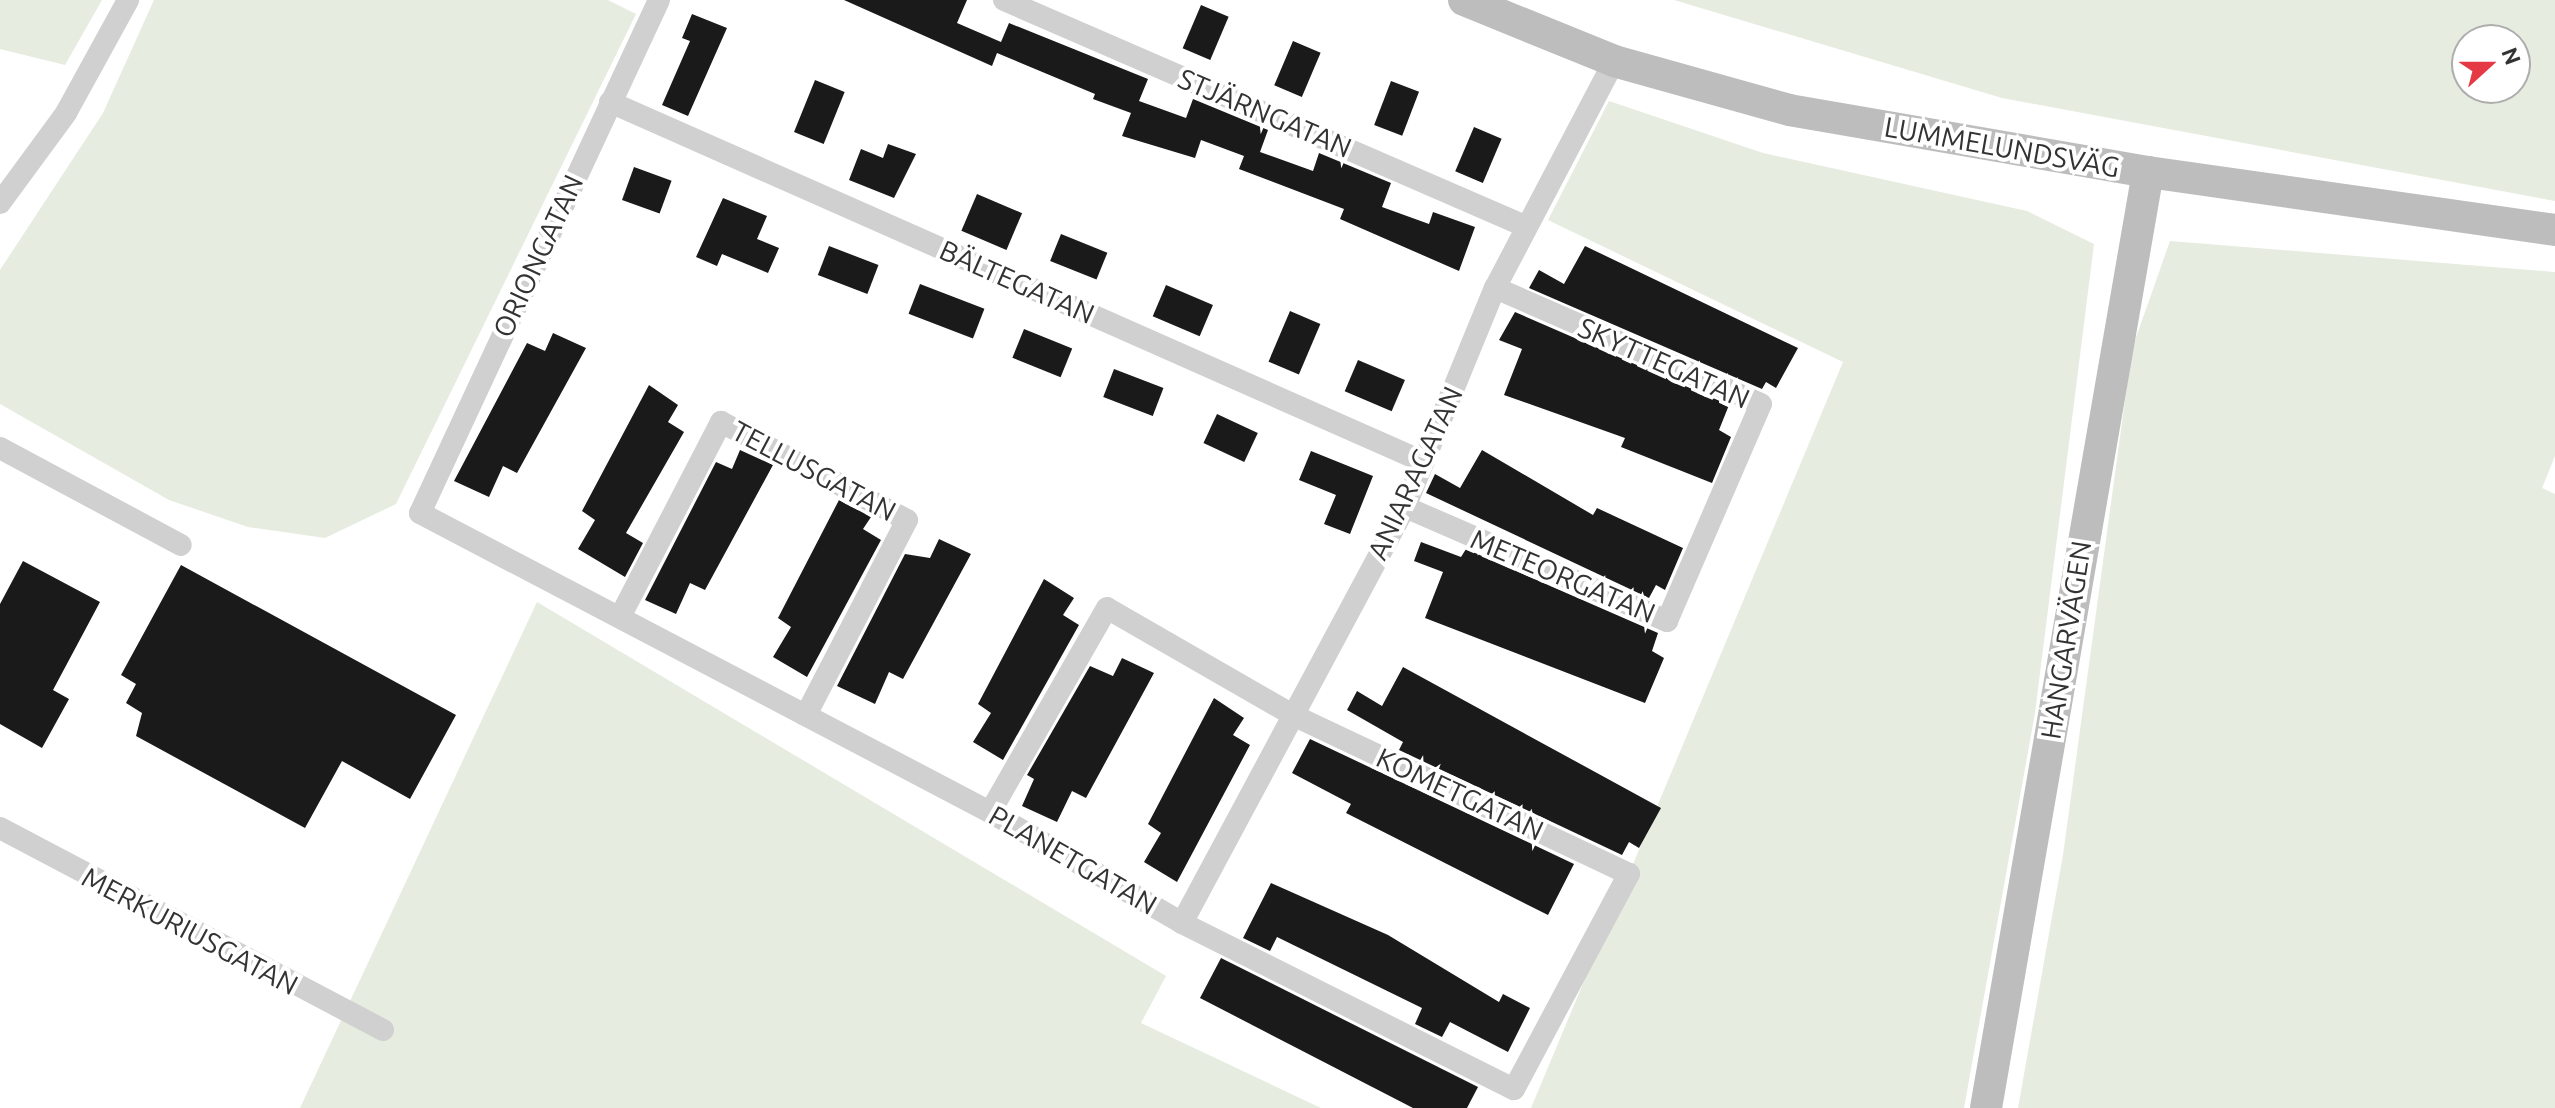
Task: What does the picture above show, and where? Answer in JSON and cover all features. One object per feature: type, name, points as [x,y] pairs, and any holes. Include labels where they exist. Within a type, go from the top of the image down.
[{"type":"main road","name":"LUMMELUNDSVÄG","points":[[1464,0],[1614,61],[1789,110],[2148,172],[2555,230]]},
{"type":"main road","name":"HANGARVÄGEN","points":[[1986,1108],[2148,172]]},
{"type":"street","points":[[0,203],[66,113],[128,0]]},
{"type":"street","name":"ORIONGATAN","points":[[420,513],[659,0]]},
{"type":"street","name":"STJÄRNGATAN","points":[[1004,0],[1525,226]]},
{"type":"street","name":"ANIARAGATAN","points":[[1182,923],[1291,714],[1405,507],[1495,288],[1614,61]]},
{"type":"street","name":"BÄLTEGATAN","points":[[610,102],[1424,462]]},
{"type":"street","name":"SKYTTEGATAN","points":[[1495,288],[1761,404],[1710,523]]},
{"type":"street","name":"TELLUSGATAN","points":[[620,617],[721,422],[907,520],[806,715]]},
{"type":"street","points":[[0,448],[181,545]]},
{"type":"street","name":"METEORGATAN","points":[[1405,507],[1667,621],[1710,523]]},
{"type":"street","name":"PLANETGATAN","points":[[420,513],[990,812],[1182,923],[1514,1089],[1629,874]]},
{"type":"street","name":"KOMETGATAN","points":[[990,812],[1107,608],[1291,714],[1629,874]]},
{"type":"street","name":"MERKURIUSGATAN","points":[[0,828],[383,1030]]},
{"type":"shaded area","points":[[0,0],[102,0],[65,65],[0,49]]},
{"type":"shaded area","points":[[154,0],[608,0],[636,14],[396,504],[325,538],[248,527],[169,500],[0,404],[0,270],[103,113]]},
{"type":"shaded area","points":[[1674,0],[2555,0],[2555,201],[2002,98]]},
{"type":"shaded area","points":[[1609,101],[1763,153],[2027,211],[2094,244],[2035,713],[1964,1108],[1531,1108],[1843,362],[1548,220]]},
{"type":"shaded area","points":[[2170,241],[2555,272],[2555,456],[2542,488],[2555,494],[2555,1108],[2018,1108],[2063,855],[2132,349]]},
{"type":"shaded area","points":[[537,602],[1166,976],[1141,1023],[1321,1108],[300,1108]]},
{"type":"building","points":[[844,0],[967,0],[957,23],[1001,42],[1009,23],[1148,79],[1139,101],[1186,118],[1193,99],[1268,130],[1260,152],[1313,171],[1319,153],[1391,183],[1382,207],[1429,224],[1433,212],[1475,227],[1459,271],[1340,219],[1344,209],[1239,169],[1244,156],[1201,140],[1195,158],[1122,136],[1131,113],[1093,99],[1095,94],[997,53],[992,66]]},
{"type":"building","points":[[1201,5],[1229,17],[1210,60],[1183,48]]},
{"type":"building","points":[[692,14],[727,28],[688,116],[662,105],[690,41],[682,38]]},
{"type":"building","points":[[1293,41],[1321,53],[1302,97],[1274,85]]},
{"type":"building","points":[[815,80],[845,92],[824,144],[794,132]]},
{"type":"building","points":[[1391,81],[1419,92],[1402,136],[1374,125]]},
{"type":"building","points":[[1474,127],[1502,139],[1483,183],[1455,171]]},
{"type":"building","points":[[888,144],[916,154],[894,198],[849,180],[861,149],[883,158]]},
{"type":"building","points":[[634,167],[672,181],[660,214],[622,200]]},
{"type":"building","points":[[977,194],[1022,213],[1006,250],[961,231]]},
{"type":"building","points":[[723,198],[767,216],[757,239],[779,248],[768,273],[722,254],[717,266],[696,257]]},
{"type":"building","points":[[1061,234],[1107,253],[1096,280],[1050,261]]},
{"type":"building","points":[[829,246],[878,265],[867,294],[818,275]]},
{"type":"building","points":[[1585,246],[1798,348],[1776,388],[1766,382],[1762,389],[1529,288],[1539,270],[1564,284]]},
{"type":"building","points":[[920,284],[984,309],[973,339],[909,314]]},
{"type":"building","points":[[1166,285],[1213,305],[1200,336],[1153,316]]},
{"type":"building","points":[[1290,311],[1320,324],[1299,375],[1269,362]]},
{"type":"building","points":[[1515,312],[1729,405],[1719,430],[1731,437],[1712,483],[1621,447],[1625,438],[1504,395],[1522,349],[1499,340]]},
{"type":"building","points":[[1024,329],[1072,348],[1061,377],[1012,358]]},
{"type":"building","points":[[553,333],[586,348],[517,473],[503,466],[489,497],[454,481],[527,343],[545,351]]},
{"type":"building","points":[[1358,360],[1405,380],[1392,411],[1345,391]]},
{"type":"building","points":[[1114,369],[1163,388],[1153,416],[1103,397]]},
{"type":"building","points":[[649,385],[678,405],[668,422],[684,432],[626,533],[643,543],[625,577],[578,549],[595,520],[582,511]]},
{"type":"building","points":[[1217,414],[1258,433],[1244,462],[1203,443]]},
{"type":"building","points":[[740,450],[773,465],[705,590],[690,583],[676,614],[645,600],[716,462],[732,469]]},
{"type":"building","points":[[1482,450],[1593,515],[1597,508],[1683,548],[1665,590],[1656,585],[1649,598],[1426,493],[1435,474],[1460,488]]},
{"type":"building","points":[[1311,451],[1373,476],[1350,534],[1324,524],[1336,495],[1299,480]]},
{"type":"building","points":[[839,500],[871,517],[863,529],[881,540],[807,677],[773,657],[791,627],[778,618]]},
{"type":"building","points":[[939,539],[971,554],[903,679],[889,672],[875,704],[837,686],[905,554],[930,558]]},
{"type":"building","points":[[1421,542],[1461,557],[1466,549],[1658,633],[1652,651],[1664,658],[1645,703],[1425,618],[1443,572],[1414,561]]},
{"type":"building","points":[[23,561],[100,602],[53,690],[69,699],[42,748],[0,724],[0,604]]},
{"type":"building","points":[[181,565],[456,715],[410,799],[342,761],[305,828],[136,736],[142,713],[126,703],[136,684],[121,675]]},
{"type":"building","points":[[1044,579],[1074,598],[1063,615],[1079,625],[1003,760],[973,742],[991,713],[978,704]]},
{"type":"building","points":[[1122,658],[1154,673],[1086,798],[1072,791],[1057,822],[1022,806],[1034,779],[1027,775],[1090,666],[1113,676]]},
{"type":"building","points":[[1403,667],[1661,808],[1639,848],[1629,842],[1622,855],[1399,750],[1403,742],[1347,710],[1357,691],[1382,706]]},
{"type":"building","points":[[1214,698],[1244,718],[1233,735],[1250,745],[1177,882],[1144,862],[1161,833],[1148,824]]},
{"type":"building","points":[[1310,739],[1574,864],[1548,915],[1346,813],[1351,804],[1292,773]]},
{"type":"building","points":[[1271,883],[1388,935],[1499,1002],[1503,994],[1530,1008],[1508,1052],[1450,1022],[1442,1037],[1415,1024],[1422,1008],[1277,937],[1270,951],[1243,938]]},
{"type":"building","points":[[1221,958],[1478,1087],[1467,1108],[1413,1108],[1200,998]]}]
